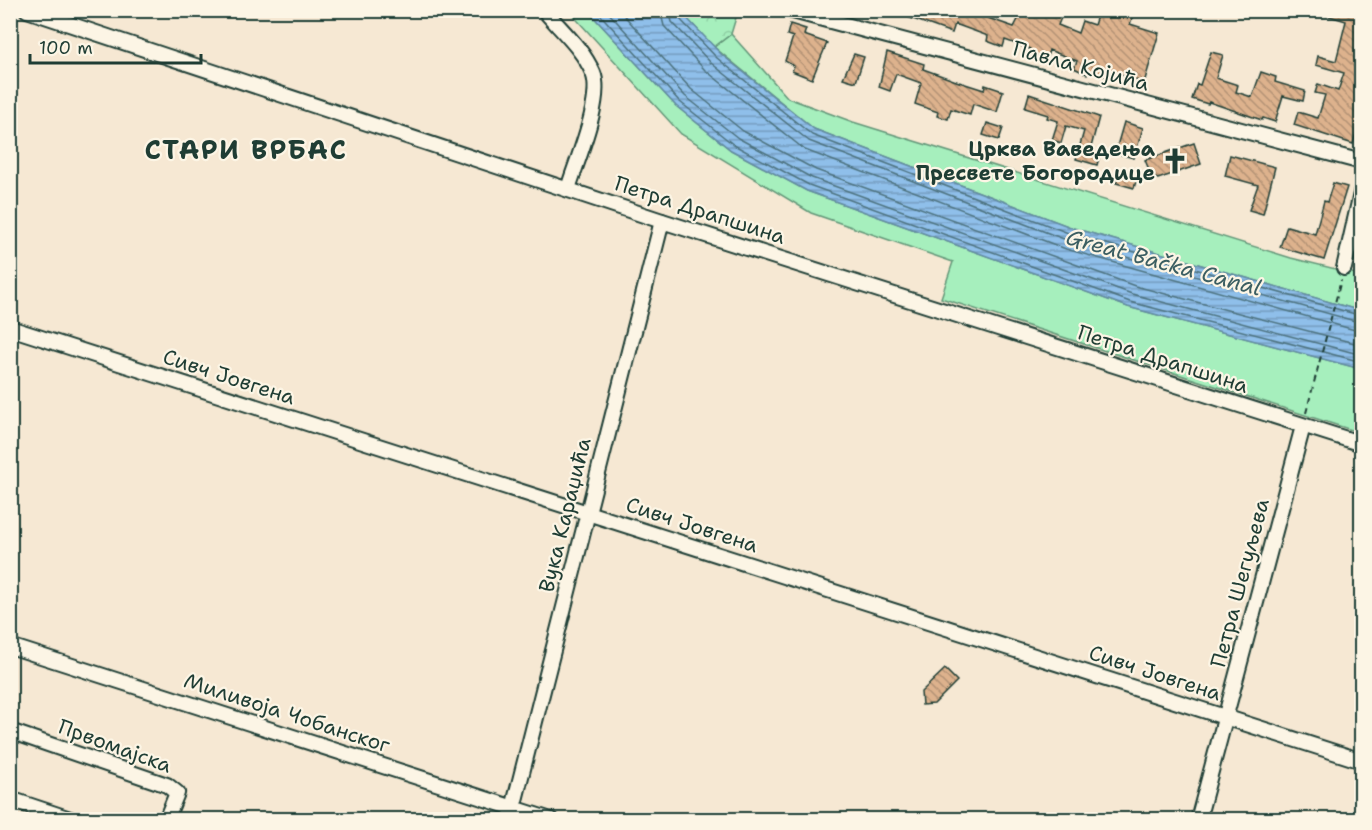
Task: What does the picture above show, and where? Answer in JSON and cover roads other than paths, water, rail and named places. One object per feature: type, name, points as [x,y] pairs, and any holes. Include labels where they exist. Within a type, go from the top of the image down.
[{"type":"street","name":"Петра Драпшина","points":[[27,10],[662,221],[1362,444]]},
{"type":"street","points":[[544,10],[578,50],[595,78],[596,92],[568,189]]},
{"type":"street","name":"Павла Којића","points":[[789,10],[1362,162]]},
{"type":"street","points":[[1344,268],[1362,189]]},
{"type":"street","name":"Вука Караџића","points":[[512,813],[662,221]]},
{"type":"street","name":"Сивч Јовгена","points":[[10,328],[1362,761]]},
{"type":"street","name":"Петра Шегуљева","points":[[1197,819],[1303,426]]},
{"type":"street","name":"Миливоја Чобанског","points":[[10,646],[512,813],[551,819]]},
{"type":"street","name":"Првомајска","points":[[10,731],[167,785],[177,793],[166,819]]},
{"type":"street","points":[[10,799],[74,819]]},
{"type":"water","name":"Great Bačka Canal","points":[[588,11],[680,11],[721,54],[814,129],[1073,228],[1361,311],[1361,369],[1128,307],[807,191],[731,150],[676,106]]},
{"type":"place","name":"Црква Ваведења Пресвете Богородице","points":[[1175,161]]},
{"type":"district","name":"СТАРИ ВРБАС","points":[[246,150]]}]
